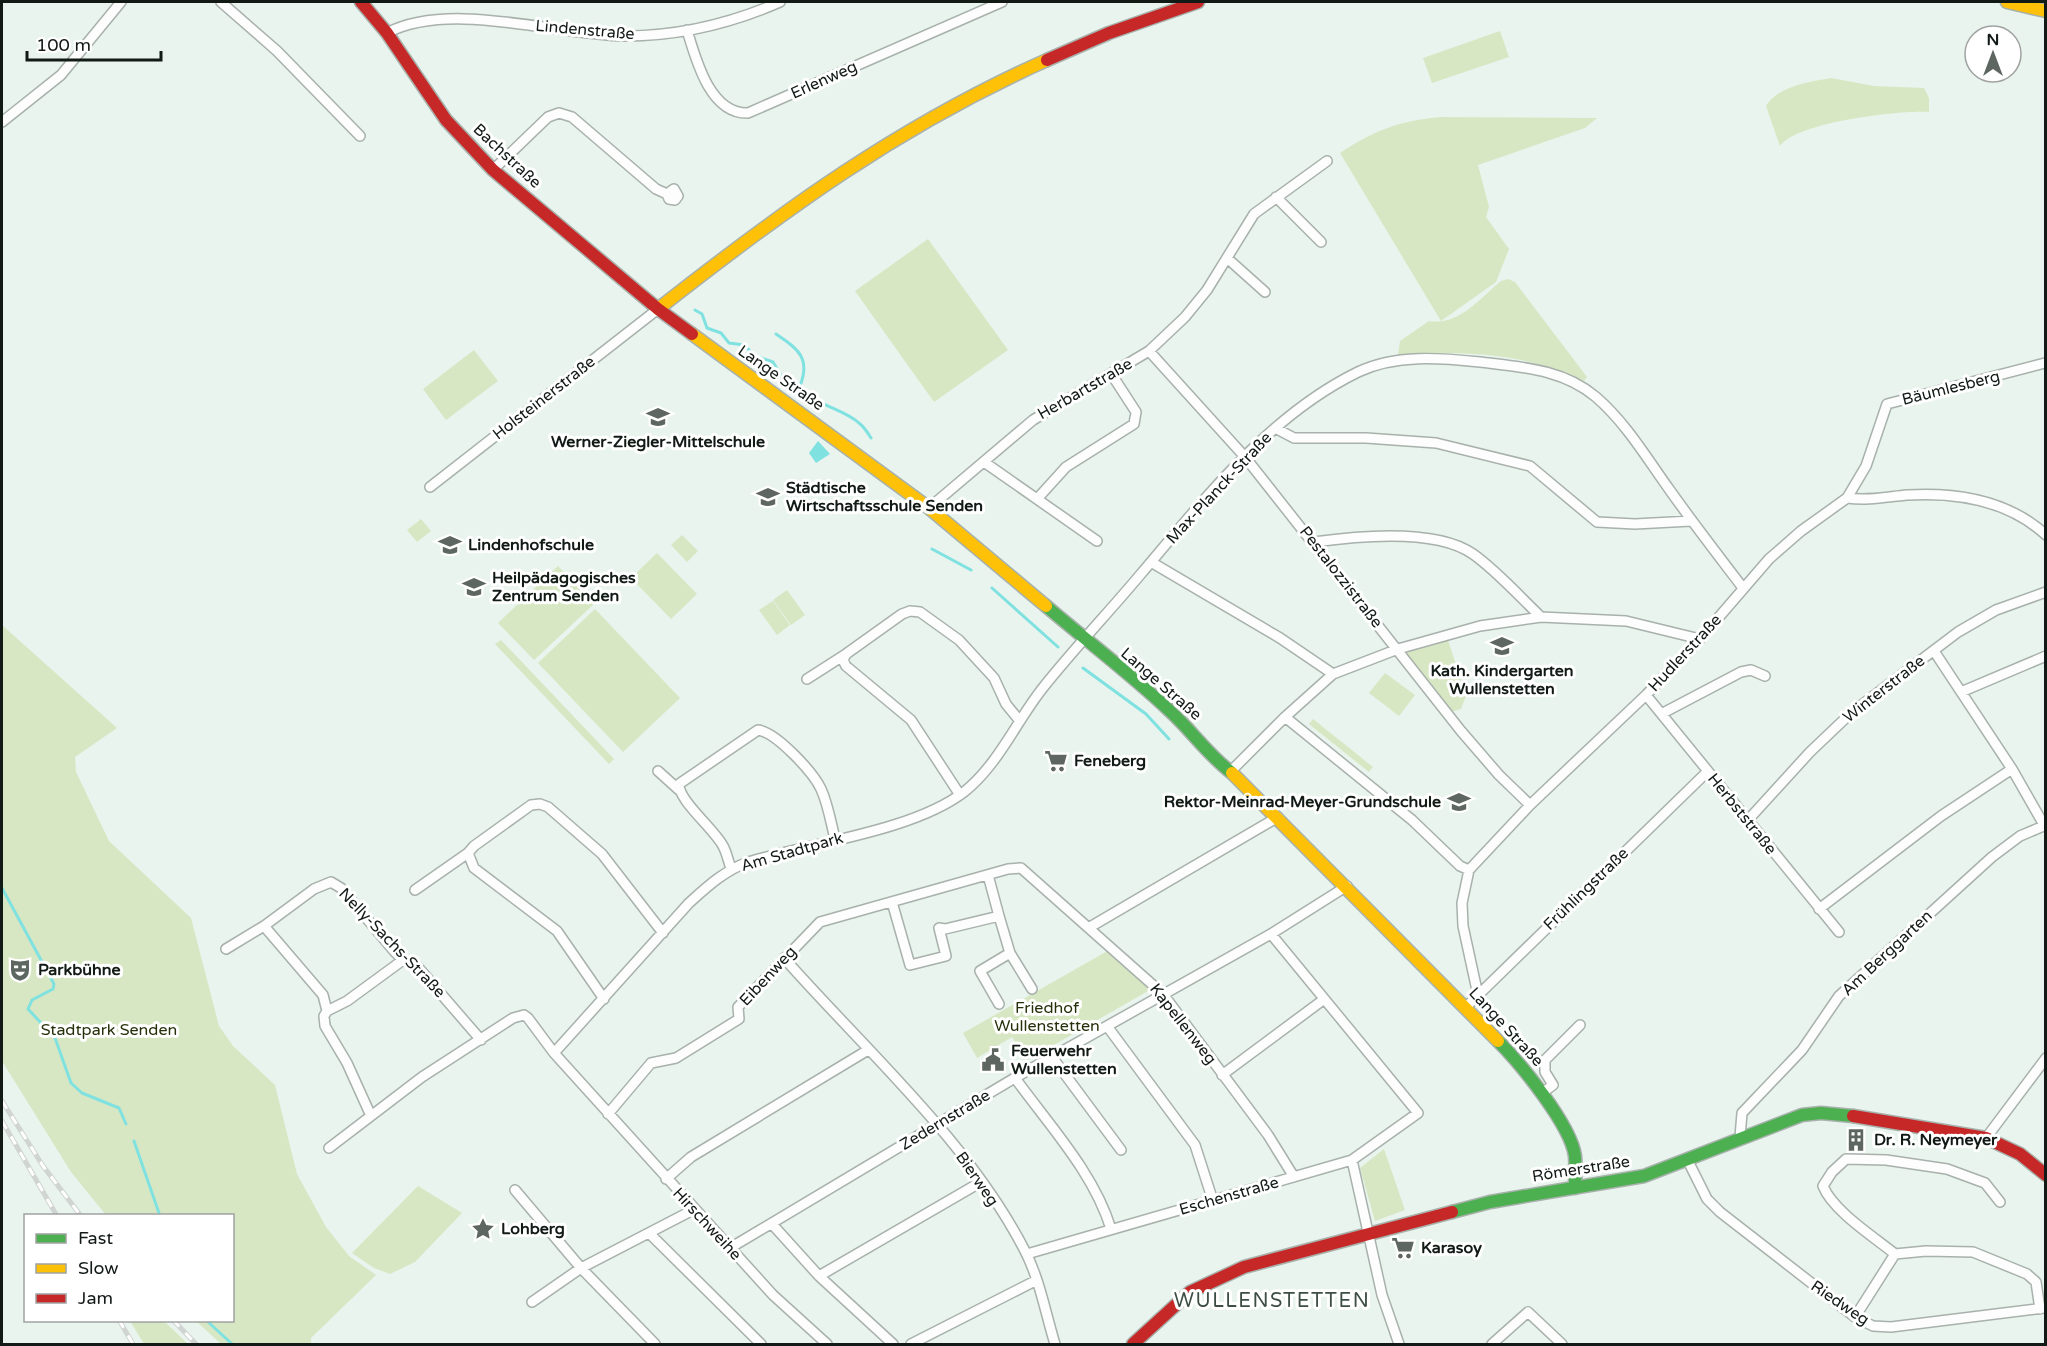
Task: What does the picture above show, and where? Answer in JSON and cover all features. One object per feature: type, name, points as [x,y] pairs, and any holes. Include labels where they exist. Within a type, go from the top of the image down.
[{"type":"street","points":[[2,122],[61,75],[121,2]]},
{"type":"street","points":[[221,2],[277,51],[360,136]]},
{"type":"street","name":"Bachstraße","points":[[362,2],[387,33],[446,120],[493,170],[658,309]]},
{"type":"street","name":"Lindenstraße","points":[[387,33],[411,25],[476,20],[626,36],[687,30],[733,19],[780,2]]},
{"type":"street","name":"Erlenweg","points":[[687,30],[717,102],[732,112],[748,113],[1002,2]]},
{"type":"street","points":[[658,309],[808,194],[905,132],[1027,67],[1093,38],[1198,2]]},
{"type":"street","points":[[2007,2],[2046,11]]},
{"type":"street","points":[[493,170],[548,117],[559,113],[572,117],[653,187],[667,194]]},
{"type":"street","name":"Herbartstraße","points":[[929,508],[1033,420],[1149,351],[1189,312],[1227,258],[1254,214],[1328,161]]},
{"type":"street","points":[[1276,197],[1321,242]]},
{"type":"street","points":[[1227,258],[1265,292]]},
{"type":"street","name":"Holsteinerstraße","points":[[430,487],[658,309]]},
{"type":"street","name":"Lange Straße","points":[[658,309],[929,508],[1178,718],[1212,758],[1231,771],[1278,817],[1517,1060],[1572,1141],[1575,1188]]},
{"type":"street","name":"Pestalozzistraße","points":[[1149,351],[1245,456],[1478,751],[1530,805]]},
{"type":"street","name":"Max-Planck-Straße","points":[[1084,640],[1245,456],[1275,428],[1306,404],[1360,371],[1415,358],[1450,359],[1556,373],[1593,394],[1622,422],[1691,521],[1743,588]]},
{"type":"street","name":"Bäumlesberg","points":[[1846,498],[1866,466],[1887,404],[2045,363]]},
{"type":"street","points":[[1037,498],[1066,467],[1134,424],[1136,412],[1112,375]]},
{"type":"street","points":[[1275,428],[1294,438],[1366,438],[1436,443],[1530,466],[1597,522],[1635,524],[1691,521]]},
{"type":"street","points":[[984,462],[1097,541]]},
{"type":"street","points":[[1846,498],[1860,500],[1916,495],[1980,500],[2010,509],[2032,522],[2046,535]]},
{"type":"street","name":"Hudlerstraße","points":[[1469,870],[1530,805],[1646,695],[1700,639],[1769,559],[1801,531],[1846,498]]},
{"type":"street","points":[[1314,542],[1427,536],[1449,541],[1472,554],[1541,617]]},
{"type":"street","points":[[1151,562],[1280,638],[1333,674]]},
{"type":"street","name":"Winterstraße","points":[[1748,820],[1810,752],[1851,713],[1958,632],[1996,610],[2046,592]]},
{"type":"street","points":[[807,679],[902,615],[910,611],[920,612],[959,640],[981,661],[1019,720]]},
{"type":"street","points":[[1231,771],[1333,674],[1398,649],[1480,626],[1541,617],[1626,621],[1700,639]]},
{"type":"street","name":"Am Stadtpark","points":[[554,1053],[712,881],[731,868],[900,822],[935,809],[960,795],[982,776],[1019,720],[1084,640]]},
{"type":"street","points":[[1934,651],[2012,769],[2045,825]]},
{"type":"street","points":[[846,654],[843,660],[846,666],[911,720],[960,795]]},
{"type":"street","points":[[1961,692],[2046,656]]},
{"type":"street","points":[[1663,713],[1741,672],[1751,670],[1765,676]]},
{"type":"street","name":"Herbststraße","points":[[1646,695],[1663,713],[1707,772],[1839,932]]},
{"type":"street","points":[[1286,717],[1412,820],[1460,866],[1469,870],[1462,903],[1463,926],[1478,995]]},
{"type":"street","points":[[679,790],[679,784],[696,770],[748,735],[758,730],[766,731],[775,736],[814,777],[822,790],[835,839]]},
{"type":"street","points":[[1819,909],[1941,816],[2012,769]]},
{"type":"street","points":[[658,771],[679,790],[714,833],[724,847],[731,868]]},
{"type":"street","name":"Frühlingstraße","points":[[1466,1007],[1707,772]]},
{"type":"street","points":[[416,890],[531,806],[540,804],[548,807],[602,854],[663,933]]},
{"type":"street","points":[[1090,927],[1278,817]]},
{"type":"street","name":"Am Berggarten","points":[[1740,1137],[1742,1113],[1802,1050],[1839,996],[1992,857],[2020,836],[2045,825]]},
{"type":"street","points":[[468,853],[474,868],[557,931],[603,999]]},
{"type":"street","name":"Kapellenweg","points":[[1021,868],[1163,994],[1268,1135],[1294,1177]]},
{"type":"street","name":"Eibenweg","points":[[608,1114],[651,1063],[675,1058],[739,1019],[738,1007],[820,922],[988,875],[1021,868]]},
{"type":"street","points":[[988,875],[1010,953],[1032,990]]},
{"type":"street","name":"Nelly-Sachs-Straße","points":[[226,949],[264,926],[314,889],[331,882],[341,888],[403,960],[416,965],[481,1040]]},
{"type":"street","name":"Zedernstraße","points":[[730,1248],[1052,1056],[1271,934],[1347,886]]},
{"type":"street","points":[[892,902],[910,965],[946,956],[939,928],[945,929],[999,916]]},
{"type":"street","points":[[264,926],[323,995],[327,1011]]},
{"type":"street","points":[[1222,1076],[1323,1000],[1271,934]]},
{"type":"street","points":[[999,1004],[980,971],[1010,953]]},
{"type":"street","name":"Bierweg","points":[[784,958],[938,1125],[981,1182],[1027,1254],[1054,1341]]},
{"type":"street","points":[[371,1116],[347,1063],[325,1026],[324,1016],[327,1011],[348,1001],[403,960]]},
{"type":"street","name":"Eschenstraße","points":[[1027,1254],[1352,1161],[1418,1113],[1323,1000]]},
{"type":"street","points":[[329,1148],[422,1077],[513,1018],[524,1015],[554,1053]]},
{"type":"street","points":[[1542,1094],[1553,1085],[1545,1072],[1545,1060],[1580,1024]]},
{"type":"street","points":[[1107,1026],[1195,1144],[1213,1202]]},
{"type":"street","points":[[666,1179],[690,1157],[868,1050]]},
{"type":"street","name":"Hirschweihe","points":[[554,1053],[693,1210],[773,1295],[827,1344]]},
{"type":"street","points":[[1052,1056],[1121,1150]]},
{"type":"street","points":[[1986,1138],[2046,1058]]},
{"type":"street","points":[[1015,1078],[1093,1188],[1104,1208],[1111,1229]]},
{"type":"street","name":"Römerstraße","points":[[1133,1344],[1172,1305],[1209,1280],[1244,1267],[1496,1201],[1644,1176],[1785,1120],[1821,1113],[1986,1138],[2020,1154],[2046,1175]]},
{"type":"street","name":"Riedweg","points":[[1687,1159],[1707,1199],[1720,1212],[1855,1317],[1873,1326],[1891,1327],[2043,1308]]},
{"type":"street","points":[[2000,1202],[1985,1183],[1947,1169],[1886,1160],[1846,1159],[1832,1172],[1823,1186],[1826,1194],[1895,1254],[1926,1251],[1973,1252],[2027,1274],[2036,1282],[2043,1308]]},
{"type":"street","points":[[1352,1161],[1382,1295],[1399,1344]]},
{"type":"street","points":[[819,1276],[981,1182]]},
{"type":"street","points":[[515,1190],[581,1269],[655,1344]]},
{"type":"street","points":[[532,1302],[581,1269],[693,1210]]},
{"type":"street","points":[[772,1224],[819,1276],[893,1344]]},
{"type":"street","points":[[650,1233],[761,1344]]},
{"type":"street","points":[[1855,1317],[1895,1254]]},
{"type":"street","points":[[911,1344],[1035,1281]]},
{"type":"street","points":[[1492,1344],[1528,1312],[1562,1344]]},
{"type":"green space","points":[[1500,31],[1509,57],[1432,83],[1423,58]]},
{"type":"green space","points":[[1831,78],[1874,86],[1924,88],[1929,98],[1929,112],[1896,113],[1827,124],[1806,130],[1780,146],[1766,106],[1771,99],[1786,89]]},
{"type":"green space","points":[[1441,117],[1597,118],[1585,128],[1478,165],[1489,207],[1486,217],[1509,249],[1496,282],[1441,321],[1340,153],[1388,128],[1412,121]]},
{"type":"green space","points":[[928,239],[1008,350],[934,402],[855,291]]},
{"type":"green space","points":[[1508,279],[1515,282],[1587,377],[1584,381],[1540,364],[1516,359],[1445,353],[1398,355],[1400,341],[1429,321],[1450,319],[1468,310],[1501,281]]},
{"type":"green space","points":[[474,350],[498,381],[446,420],[423,389]]},
{"type":"green space","points":[[421,519],[431,531],[417,542],[407,530]]},
{"type":"green space","points":[[682,535],[698,551],[687,562],[671,545]]},
{"type":"green space","points":[[657,553],[697,594],[671,619],[631,578]]},
{"type":"green space","points":[[558,566],[594,604],[534,660],[498,623]]},
{"type":"green space","points":[[787,590],[805,615],[791,625],[773,600]]},
{"type":"green space","points":[[773,601],[790,625],[777,635],[759,610]]},
{"type":"green space","points":[[595,609],[680,698],[623,752],[538,663]]},
{"type":"green space","name":"Stadtpark Senden","points":[[2,625],[117,728],[75,757],[76,772],[109,841],[191,918],[219,1026],[233,1046],[275,1085],[297,1174],[326,1227],[349,1256],[376,1275],[311,1338],[311,1344],[221,1344],[197,1322],[234,1322],[234,1214],[105,1214],[71,1172],[2,1061]]},
{"type":"green space","points":[[1447,637],[1466,696],[1461,709],[1448,713],[1400,650]]},
{"type":"green space","points":[[501,640],[614,759],[609,764],[495,644]]},
{"type":"green space","points":[[1385,673],[1415,695],[1399,716],[1369,693]]},
{"type":"green space","points":[[1313,719],[1373,767],[1369,772],[1309,724]]},
{"type":"green space","name":"Friedhof Wullenstetten","points":[[1111,949],[1155,987],[1026,1061],[1012,1037],[977,1058],[963,1033]]},
{"type":"green space","points":[[1384,1149],[1405,1210],[1375,1221],[1360,1168]]},
{"type":"green space","points":[[418,1186],[462,1213],[415,1262],[390,1274],[374,1268],[352,1253]]},
{"type":"green space","points":[[131,1322],[165,1322],[188,1344],[144,1344]]},
{"type":"water","points":[[818,441],[830,454],[816,463],[809,453]]},
{"type":"waterway","points":[[695,310],[702,314],[707,328],[721,333],[729,343],[744,345],[755,356],[773,362],[782,377],[800,386]]},
{"type":"waterway","points":[[776,334],[800,355],[804,368],[800,386],[806,393],[852,418],[863,426],[871,438]]},
{"type":"waterway","points":[[932,549],[971,570]]},
{"type":"waterway","points":[[992,588],[1058,647]]},
{"type":"waterway","points":[[1083,668],[1146,714],[1169,739]]},
{"type":"waterway","points":[[2,888],[54,984],[53,989],[32,1000],[28,1009],[55,1038],[71,1083],[82,1093],[119,1108],[126,1124]]},
{"type":"waterway","points":[[134,1141],[159,1214]]},
{"type":"waterway","points":[[208,1322],[232,1344]]},
{"type":"railway","points":[[2,1101],[43,1166],[79,1214]]},
{"type":"railway","points":[[2,1121],[56,1214]]},
{"type":"railway","points":[[120,1322],[133,1344]]},
{"type":"railway","points":[[175,1322],[196,1344]]},
{"type":"traffic: fast","points":[[1046,606],[1155,697],[1215,759],[1232,773]]},
{"type":"traffic: fast","points":[[1498,1041],[1531,1079],[1564,1128],[1575,1156],[1575,1188]]},
{"type":"traffic: fast","points":[[1452,1212],[1490,1202],[1644,1176],[1802,1115],[1821,1113],[1853,1116]]},
{"type":"traffic: slow","points":[[2007,2],[2046,11]]},
{"type":"traffic: slow","points":[[658,309],[797,204],[844,172],[942,113],[1047,60]]},
{"type":"traffic: slow","points":[[692,334],[929,508],[1046,606]]},
{"type":"traffic: slow","points":[[1232,773],[1498,1041]]},
{"type":"traffic: jam","points":[[361,2],[387,33],[446,120],[493,170],[658,309],[692,334]]},
{"type":"traffic: jam","points":[[1047,60],[1109,33],[1198,2]]},
{"type":"traffic: jam","points":[[1853,1116],[1986,1138],[2020,1154],[2046,1175]]},
{"type":"traffic: jam","points":[[1133,1344],[1190,1292],[1244,1267],[1452,1212]]},
{"type":"place","name":"Werner-Ziegler-Mittelschule","points":[[658,417]]},
{"type":"place","name":"Städtische Wirtschaftsschule Senden","points":[[768,497]]},
{"type":"place","name":"Lindenhofschule","points":[[450,545]]},
{"type":"place","name":"Heilpädagogisches Zentrum Senden","points":[[474,587]]},
{"type":"place","name":"Kath. Kindergarten Wullenstetten","points":[[1502,646]]},
{"type":"place","name":"Feneberg","points":[[1056,761]]},
{"type":"place","name":"Rektor-Meinrad-Meyer-Grundschule","points":[[1459,802]]},
{"type":"place","name":"Parkbühne","points":[[20,970]]},
{"type":"place","name":"Feuerwehr Wullenstetten","points":[[993,1060]]},
{"type":"place","name":"Dr. R. Neymeyer","points":[[1856,1140]]},
{"type":"place","name":"Lohberg","points":[[483,1229]]},
{"type":"place","name":"Karasoy","points":[[1403,1248]]},
{"type":"district","name":"WULLENSTETTEN","points":[[1272,1301]]}]
